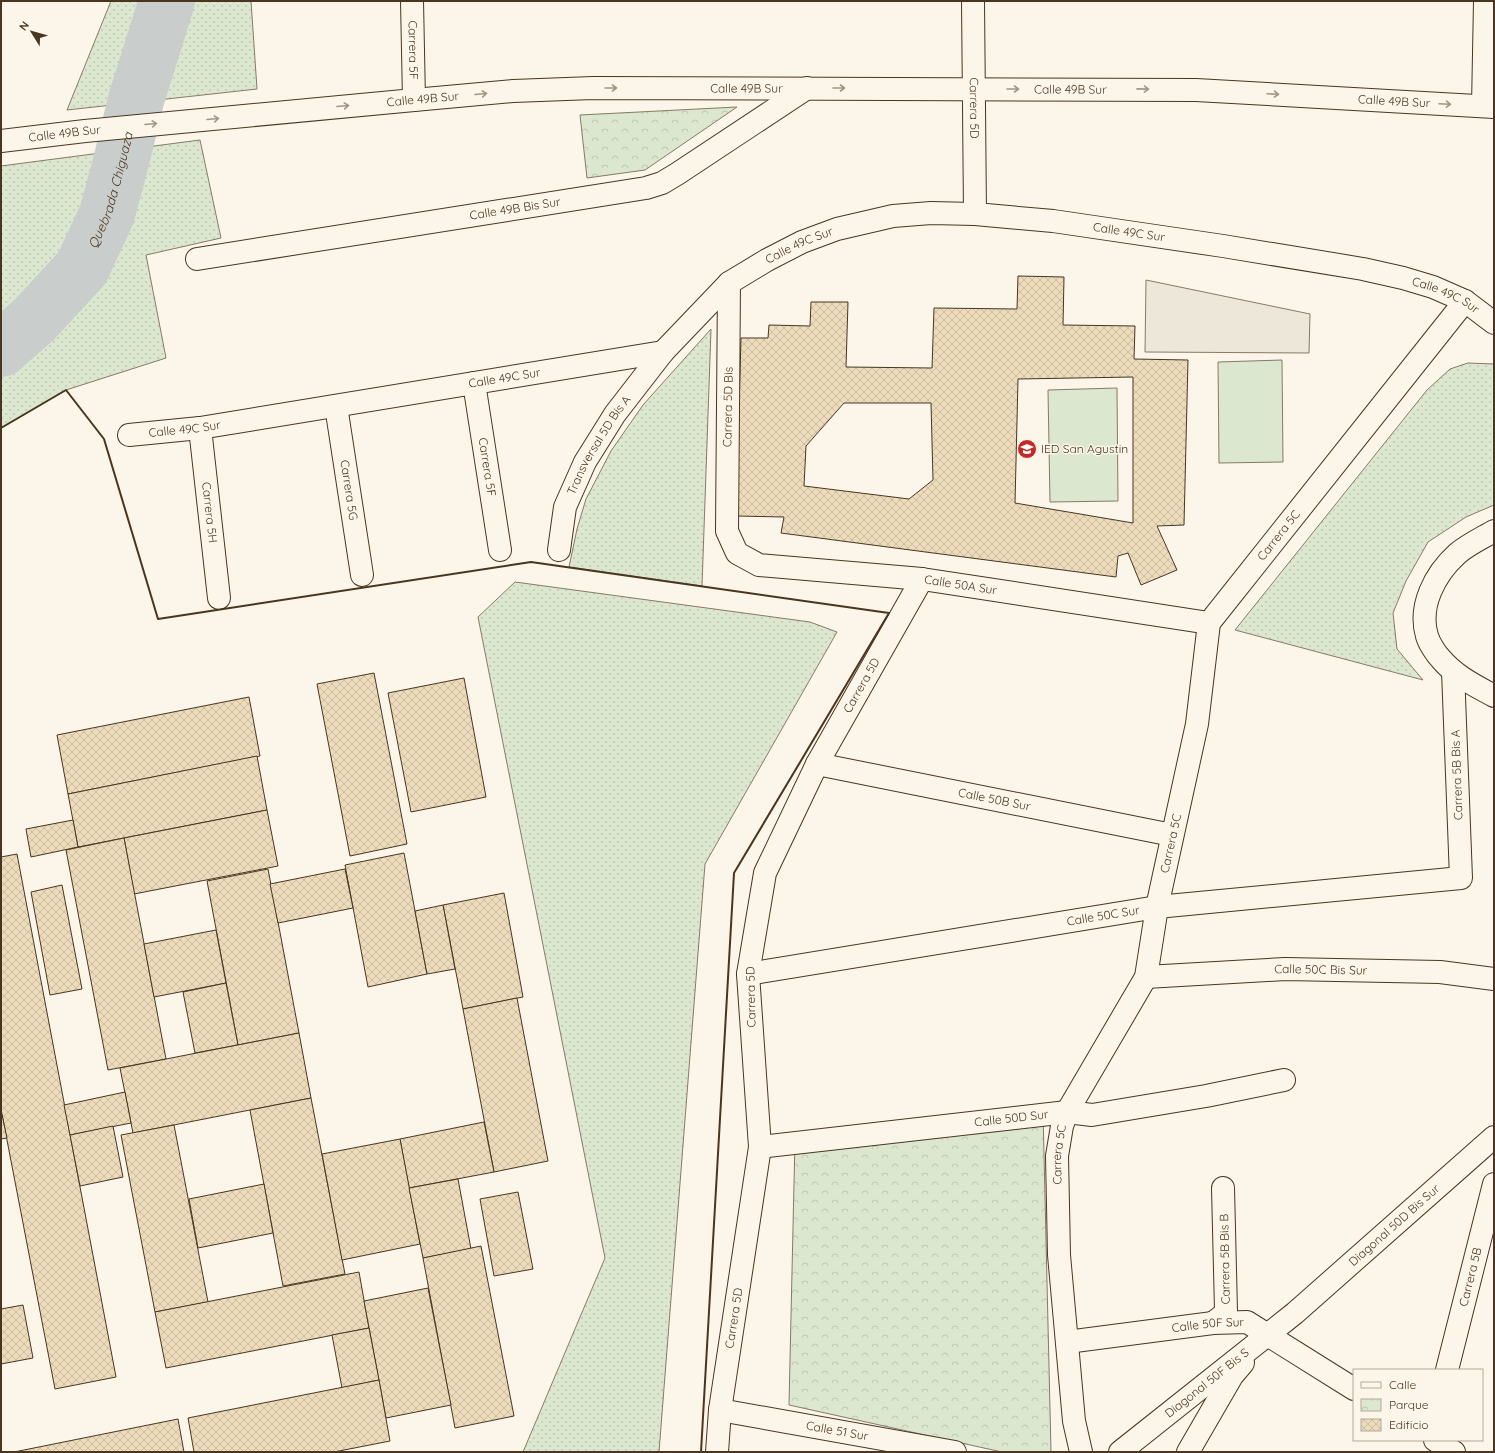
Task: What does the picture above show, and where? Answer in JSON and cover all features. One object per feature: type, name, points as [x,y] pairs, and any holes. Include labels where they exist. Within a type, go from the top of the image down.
[{"type":"street","name":"Carrera 5F","points":[[412,1],[414,100]]},
{"type":"street","name":"Carrera 5D","points":[[973,1],[975,214]]},
{"type":"street","points":[[1485,1],[1488,106]]},
{"type":"street","name":"Calle 49B Sur","points":[[1,141],[85,130],[513,91],[571,89],[807,88],[1196,90],[1488,106]]},
{"type":"street","name":"Calle 49B Bis Sur","points":[[197,259],[646,188],[662,183],[677,174],[807,88]]},
{"type":"street","name":"Calle 49C Sur","points":[[129,435],[200,428],[663,352],[730,283],[767,260],[802,242],[837,229],[893,216],[931,213],[975,214],[1053,221],[1223,246],[1363,269],[1403,278],[1433,287],[1465,301],[1494,323]]},
{"type":"street","name":"Carrera 5D Bis","points":[[727,531],[730,283]]},
{"type":"street","name":"Carrera 5C","points":[[1081,1452],[1074,1421],[1059,1255],[1057,1156],[1062,1126],[1067,1112],[1146,977],[1157,907],[1197,724],[1209,623],[1465,301]]},
{"type":"street","name":"Transversal 5D Bis A","points":[[559,550],[565,507],[585,462],[615,414],[663,352]]},
{"type":"street","name":"Carrera 5F","points":[[474,383],[500,550]]},
{"type":"street","name":"Carrera 5G","points":[[336,406],[362,575]]},
{"type":"street","name":"Carrera 5H","points":[[200,428],[219,598]]},
{"type":"street","name":"Calle 50A Sur","points":[[727,531],[737,553],[759,565],[922,579],[1209,623]]},
{"type":"street","points":[[1494,531],[1459,553],[1450,561],[1427,598],[1424,618],[1427,637],[1441,659],[1453,671],[1494,696]]},
{"type":"street","name":"Carrera 5D","points":[[717,1452],[720,1410],[760,1147],[748,974],[765,873],[817,764],[922,579]]},
{"type":"street","name":"Carrera 5B Bis A","points":[[1453,671],[1461,878]]},
{"type":"street","name":"Calle 50B Sur","points":[[817,764],[1172,835]]},
{"type":"street","name":"Calle 50C Sur","points":[[748,974],[1157,907],[1461,878]]},
{"type":"street","name":"Calle 50C Bis Sur","points":[[1146,977],[1285,969],[1440,972],[1494,979]]},
{"type":"street","name":"Calle 50D Sur","points":[[760,1147],[1067,1112],[1092,1114],[1206,1096],[1284,1080]]},
{"type":"street","name":"Diagonal 50D Bis Sur","points":[[1295,1313],[1494,1137]]},
{"type":"street","name":"Carrera 5B","points":[[1447,1369],[1494,1184]]},
{"type":"street","name":"Carrera 5B Bis B","points":[[1213,1323],[1226,1311],[1223,1188]]},
{"type":"street","name":"Diagonal 50F Bis S","points":[[1120,1452],[1295,1313]]},
{"type":"street","name":"Calle 50F Sur","points":[[1067,1342],[1213,1323],[1247,1322],[1353,1388]]},
{"type":"street","points":[[1188,1452],[1232,1376],[1267,1335]]},
{"type":"street","name":"Calle 51 Sur","points":[[720,1410],[955,1452]]},
{"type":"street","points":[[1437,1441],[1454,1452]]},
{"type":"green space","points":[[111,1],[251,1],[257,89],[67,110]]},
{"type":"green space","points":[[737,107],[645,170],[587,178],[580,115]]},
{"type":"green space","points":[[200,140],[221,238],[146,255],[166,358],[66,390],[1,428],[1,166]]},
{"type":"green space","points":[[711,329],[702,586],[569,567],[577,529],[586,499],[611,451],[643,405]]},
{"type":"green space","points":[[1282,360],[1283,462],[1219,463],[1218,362]]},
{"type":"green space","points":[[1468,363],[1494,364],[1494,505],[1466,517],[1428,542],[1406,581],[1393,613],[1397,649],[1423,680],[1235,630],[1427,390],[1450,369]]},
{"type":"green space","points":[[1117,388],[1118,501],[1050,502],[1048,390]]},
{"type":"green space","points":[[515,582],[810,622],[837,632],[705,864],[659,1452],[523,1452],[605,1258],[478,617]]},
{"type":"green space","points":[[1043,1112],[1051,1452],[1002,1452],[789,1405],[795,1139]]},
{"type":"shaded area","points":[[1146,280],[1310,314],[1309,353],[1145,352]]},
{"type":"building","points":[[1018,276],[1064,277],[1063,325],[1135,326],[1134,359],[1188,360],[1184,525],[1157,526],[1177,570],[1141,585],[1128,553],[1118,556],[1116,577],[781,533],[784,517],[736,516],[741,338],[768,338],[769,325],[810,326],[811,302],[848,302],[846,367],[932,368],[934,308],[1017,309]],"holes":[[[1133,377],[1133,523],[1015,503],[1018,379]],[[844,403],[931,403],[933,480],[909,499],[804,486],[806,446]]]},
{"type":"building","points":[[374,673],[407,844],[350,856],[317,684]]},
{"type":"building","points":[[464,678],[486,797],[411,812],[388,693]]},
{"type":"building","points":[[249,697],[260,756],[68,794],[57,735]]},
{"type":"building","points":[[257,756],[267,810],[78,847],[68,794]]},
{"type":"building","points":[[267,810],[278,866],[134,894],[124,838]]},
{"type":"building","points":[[73,820],[78,847],[31,857],[26,829]]},
{"type":"building","points":[[124,838],[166,1059],[108,1070],[66,850]]},
{"type":"building","points":[[404,853],[427,974],[368,987],[345,865]]},
{"type":"building","points":[[17,854],[116,1377],[55,1389],[1,1109],[1,857]]},
{"type":"building","points":[[268,869],[299,1033],[238,1045],[207,881]]},
{"type":"building","points":[[345,869],[353,908],[278,923],[270,884]]},
{"type":"building","points":[[62,885],[82,989],[50,995],[31,892]]},
{"type":"building","points":[[504,893],[523,997],[463,1009],[443,905]]},
{"type":"building","points":[[443,905],[455,969],[427,974],[415,911]]},
{"type":"building","points":[[216,930],[226,983],[154,997],[144,944]]},
{"type":"building","points":[[226,983],[238,1045],[195,1053],[183,992]]},
{"type":"building","points":[[517,998],[548,1161],[494,1172],[463,1009]]},
{"type":"building","points":[[299,1033],[311,1098],[133,1133],[120,1068]]},
{"type":"building","points":[[125,1092],[131,1123],[70,1135],[64,1105]]},
{"type":"building","points":[[311,1098],[345,1274],[283,1286],[250,1110]]},
{"type":"building","points":[[2,1115],[7,1138],[1,1139],[1,1116]]},
{"type":"building","points":[[484,1122],[494,1172],[409,1188],[400,1139]]},
{"type":"building","points":[[174,1125],[208,1302],[155,1312],[121,1135]]},
{"type":"building","points":[[113,1126],[123,1177],[80,1186],[70,1135]]},
{"type":"building","points":[[400,1139],[420,1244],[342,1260],[322,1154]]},
{"type":"building","points":[[458,1179],[471,1249],[423,1258],[409,1188]]},
{"type":"building","points":[[264,1184],[273,1233],[198,1248],[189,1199]]},
{"type":"building","points":[[518,1192],[533,1269],[494,1276],[480,1199]]},
{"type":"building","points":[[481,1246],[514,1416],[455,1428],[423,1258]]},
{"type":"building","points":[[359,1272],[369,1328],[166,1368],[155,1312]]},
{"type":"building","points":[[428,1288],[451,1405],[386,1418],[364,1301]]},
{"type":"building","points":[[23,1305],[33,1358],[1,1364],[1,1309]]},
{"type":"building","points":[[369,1328],[379,1380],[342,1388],[332,1335]]},
{"type":"building","points":[[379,1380],[390,1441],[334,1452],[194,1452],[188,1418]]},
{"type":"building","points":[[178,1419],[184,1452],[14,1452]]},
{"type":"waterway","name":"Quebrada Chiguaza","points":[[1,349],[34,320],[82,268],[107,214],[136,100],[167,1]]},
{"type":"wall","points":[[1,428],[66,390],[104,439],[158,619],[531,562],[889,613],[734,873],[701,1452]]},
{"type":"place","name":"IED San Agustin","points":[[1027,449]]}]
